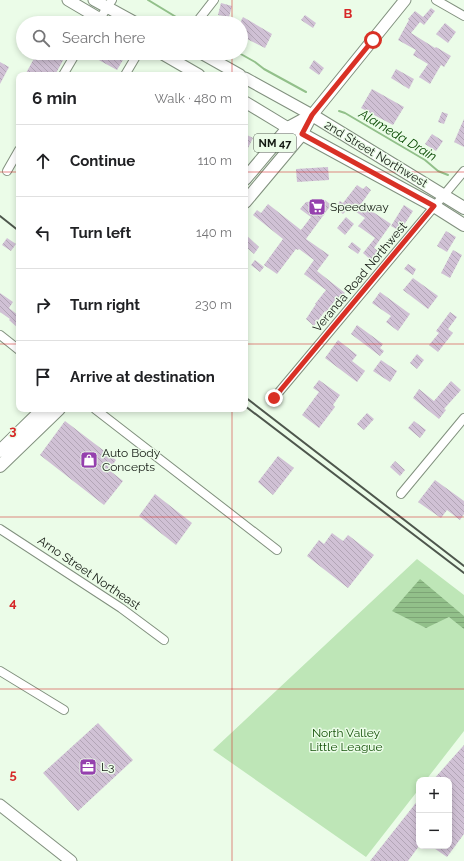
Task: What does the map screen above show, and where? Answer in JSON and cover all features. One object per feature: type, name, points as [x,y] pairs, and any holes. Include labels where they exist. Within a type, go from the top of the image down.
[{"type":"main road","points":[[68,0],[92,16]]},
{"type":"main road","points":[[94,0],[110,4],[126,16]]},
{"type":"main road","points":[[302,134],[312,115],[405,0]]},
{"type":"main road","points":[[182,60],[196,72]]},
{"type":"main road","points":[[213,60],[235,72]]},
{"type":"main road","name":"2nd Street Northwest","points":[[248,80],[312,115],[464,208]]},
{"type":"main road","name":"2nd Street Northwest","points":[[248,104],[288,128],[302,134],[434,206],[464,225]]},
{"type":"main road","name":"NM 47","points":[[248,175],[288,128],[312,115]]},
{"type":"main road","name":"NM 47","points":[[248,198],[302,134]]},
{"type":"main road","points":[[0,451],[40,412]]},
{"type":"main road","points":[[0,466],[56,412]]},
{"type":"main road","points":[[0,804],[71,861]]},
{"type":"street","points":[[201,16],[214,0]]},
{"type":"street","points":[[436,0],[464,16]]},
{"type":"street","points":[[104,16],[110,4]]},
{"type":"street","points":[[65,72],[72,60]]},
{"type":"street","points":[[127,72],[134,60]]},
{"type":"street","points":[[7,171],[16,155]]},
{"type":"street","name":"Veranda Road Northwest","points":[[274,398],[464,171]]},
{"type":"street","points":[[0,335],[16,348]]},
{"type":"street","points":[[99,412],[277,550]]},
{"type":"street","points":[[401,494],[464,418]]},
{"type":"street","name":"Arno Street Northeast","points":[[0,529],[121,608],[164,640]]},
{"type":"street","points":[[0,672],[64,710]]},
{"type":"green space","name":"North Valley Little League","points":[[417,559],[464,595],[464,731],[428,777],[416,777],[416,793],[366,857],[213,750]]},
{"type":"shaded area","points":[[420,579],[464,616],[464,629],[449,617],[426,628],[392,611]]},
{"type":"building","points":[[221,3],[232,6],[229,16],[218,15]]},
{"type":"building","points":[[431,8],[435,11],[424,25],[420,22],[411,33],[451,56],[444,67],[441,65],[430,84],[419,77],[428,64],[413,55],[416,50],[398,40],[409,20],[408,19],[415,11],[423,17]]},
{"type":"building","points":[[305,15],[316,23],[313,28],[301,20]]},
{"type":"building","points":[[248,20],[272,34],[265,48],[248,40]]},
{"type":"building","points":[[445,23],[456,32],[448,43],[436,34]]},
{"type":"building","points":[[33,60],[63,60],[57,72],[27,72]]},
{"type":"building","points":[[99,60],[123,60],[117,70]]},
{"type":"building","points":[[314,60],[324,68],[319,75],[309,68]]},
{"type":"building","points":[[0,62],[9,67],[0,84]]},
{"type":"building","points":[[396,69],[414,79],[409,89],[391,78]]},
{"type":"building","points":[[372,89],[404,107],[393,125],[361,108]]},
{"type":"building","points":[[442,112],[448,114],[444,124],[438,122]]},
{"type":"building","points":[[464,119],[464,147],[454,142]]},
{"type":"building","points":[[432,134],[443,141],[436,151],[425,144]]},
{"type":"building","points":[[248,136],[253,138],[248,148]]},
{"type":"building","points":[[328,167],[329,180],[297,182],[296,169]]},
{"type":"building","points":[[357,185],[363,189],[366,186],[371,190],[361,204],[391,224],[374,248],[378,251],[371,260],[363,253],[375,238],[358,226],[365,218],[349,207],[343,214],[335,208],[340,201],[343,203]]},
{"type":"building","points":[[325,200],[331,205],[306,239],[329,255],[317,271],[345,293],[339,300],[336,299],[314,326],[306,319],[326,290],[304,274],[314,260],[299,249],[296,249],[277,274],[264,265],[283,239],[253,215],[257,210],[261,213],[268,204],[301,230],[311,217],[300,209],[306,202]]},
{"type":"building","points":[[404,205],[413,211],[400,231],[391,226]]},
{"type":"building","points":[[346,217],[354,224],[345,235],[337,228]]},
{"type":"building","points":[[446,231],[456,237],[447,252],[437,246]]},
{"type":"building","points":[[248,237],[259,247],[254,254],[248,249]]},
{"type":"building","points":[[7,238],[16,244],[11,251],[2,245]]},
{"type":"building","points":[[352,242],[361,249],[358,254],[348,247]]},
{"type":"building","points":[[453,250],[462,255],[450,278],[441,273]]},
{"type":"building","points":[[255,260],[264,267],[260,272],[251,265]]},
{"type":"building","points":[[408,264],[416,269],[413,275],[404,269]]},
{"type":"building","points":[[413,278],[438,296],[428,309],[403,290]]},
{"type":"building","points":[[380,292],[410,314],[398,331],[386,322],[391,316],[372,303]]},
{"type":"building","points":[[0,293],[13,302],[9,308],[16,314],[16,326],[9,320],[10,319],[0,312]]},
{"type":"building","points":[[450,312],[457,317],[448,329],[453,333],[438,352],[429,345],[439,333],[436,331]]},
{"type":"building","points":[[357,325],[383,344],[380,348],[384,351],[380,356],[351,334]]},
{"type":"building","points":[[338,340],[357,355],[352,361],[365,371],[357,382],[325,358]]},
{"type":"building","points":[[417,354],[424,360],[417,369],[410,363]]},
{"type":"building","points":[[381,360],[397,371],[390,382],[373,371]]},
{"type":"building","points":[[319,380],[340,395],[333,405],[335,407],[319,428],[302,415],[319,392],[313,388]]},
{"type":"building","points":[[451,381],[461,390],[444,409],[446,410],[439,419],[413,398],[419,389],[434,401]]},
{"type":"building","points":[[367,413],[374,419],[364,430],[357,424]]},
{"type":"building","points":[[65,421],[116,460],[109,470],[123,481],[104,505],[40,455]]},
{"type":"building","points":[[414,421],[426,430],[420,438],[408,428]]},
{"type":"building","points":[[278,456],[294,468],[273,495],[258,482]]},
{"type":"building","points":[[395,461],[405,470],[400,476],[390,467]]},
{"type":"building","points":[[435,480],[464,501],[464,514],[460,520],[447,510],[441,518],[418,502]]},
{"type":"building","points":[[155,494],[192,523],[176,545],[139,516]]},
{"type":"building","points":[[332,533],[343,541],[348,535],[374,555],[348,588],[307,556],[319,540],[324,544]]},
{"type":"building","name":"L3","points":[[98,723],[133,760],[78,811],[43,773]]},
{"type":"building","points":[[464,745],[464,834],[447,857],[435,849],[452,849],[452,777],[436,777]]},
{"type":"building","points":[[416,803],[417,849],[408,861],[370,861]]},
{"type":"waterway","name":"Alameda Drain","points":[[148,0],[174,16]]},
{"type":"waterway","name":"Alameda Drain","points":[[248,58],[264,69],[306,92]]},
{"type":"waterway","name":"Alameda Drain","points":[[339,111],[345,113],[425,160],[438,171],[448,175]]},
{"type":"railway","points":[[0,216],[16,229]]},
{"type":"railway","points":[[248,399],[464,566]]},
{"type":"railway","points":[[248,408],[464,573]]},
{"type":"place","name":"Speedway","points":[[317,207]]},
{"type":"place","name":"Auto Body Concepts","points":[[89,460]]},
{"type":"place","name":"L3","points":[[88,767]]},
{"type":"route","points":[[274,398],[434,206],[302,134],[312,115],[373,40]]}]
